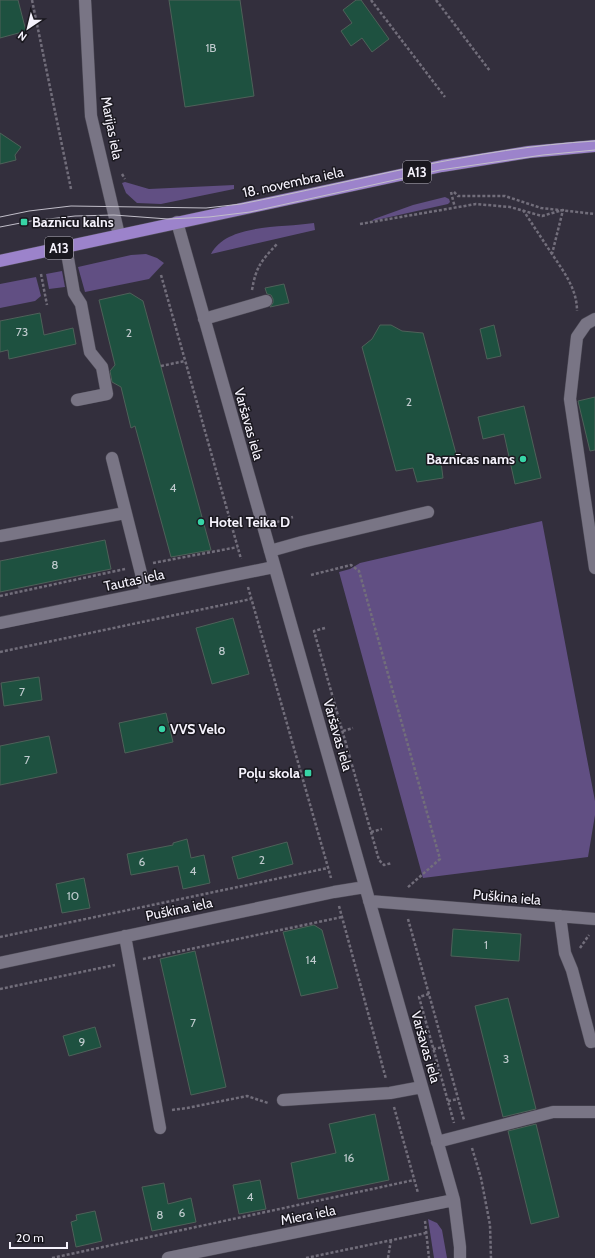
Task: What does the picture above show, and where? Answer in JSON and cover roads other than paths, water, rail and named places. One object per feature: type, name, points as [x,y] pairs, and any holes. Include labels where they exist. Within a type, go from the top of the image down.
[{"type":"main road","name":"18. novembra iela","points":[[0,261],[442,166],[529,152],[595,146]]},
{"type":"street","name":"Marijas iela","points":[[84,0],[91,116],[119,235]]},
{"type":"street","name":"Varšavas iela","points":[[177,222],[454,1200],[460,1258]]},
{"type":"street","points":[[66,246],[74,293],[81,304],[90,352],[102,367],[107,394],[77,400]]},
{"type":"street","points":[[204,319],[266,302]]},
{"type":"street","points":[[595,319],[586,324],[577,337],[570,400],[595,568]]},
{"type":"street","points":[[112,458],[146,592]]},
{"type":"street","points":[[270,551],[428,512]]},
{"type":"street","points":[[0,536],[125,513]]},
{"type":"street","name":"Tautas iela","points":[[0,623],[274,567]]},
{"type":"street","name":"Puškina iela","points":[[0,963],[334,892],[365,887]]},
{"type":"street","name":"Puškina iela","points":[[369,901],[595,919]]},
{"type":"street","points":[[560,916],[565,953],[572,970],[591,1042],[595,1041]]},
{"type":"street","points":[[125,936],[160,1128]]},
{"type":"street","points":[[282,1100],[390,1093],[422,1087]]},
{"type":"street","points":[[437,1142],[553,1112],[595,1112]]},
{"type":"street","name":"Miera iela","points":[[168,1258],[454,1200]]},
{"type":"tram line","points":[[0,217],[29,211],[71,206],[206,208],[241,204],[461,158],[550,145],[595,141]]},
{"type":"tram line","points":[[0,227],[31,221],[75,216],[114,215],[168,219],[209,217],[250,212],[440,170],[543,155],[595,150]]},
{"type":"place","name":"Baznīcu kalns","points":[[24,222]]},
{"type":"place","name":"Baznīcas nams","points":[[523,459]]},
{"type":"place","name":"Hotel Teika D","points":[[201,522]]},
{"type":"place","name":"VVS Velo","points":[[162,729]]},
{"type":"place","name":"Poļu skola","points":[[308,773]]}]
